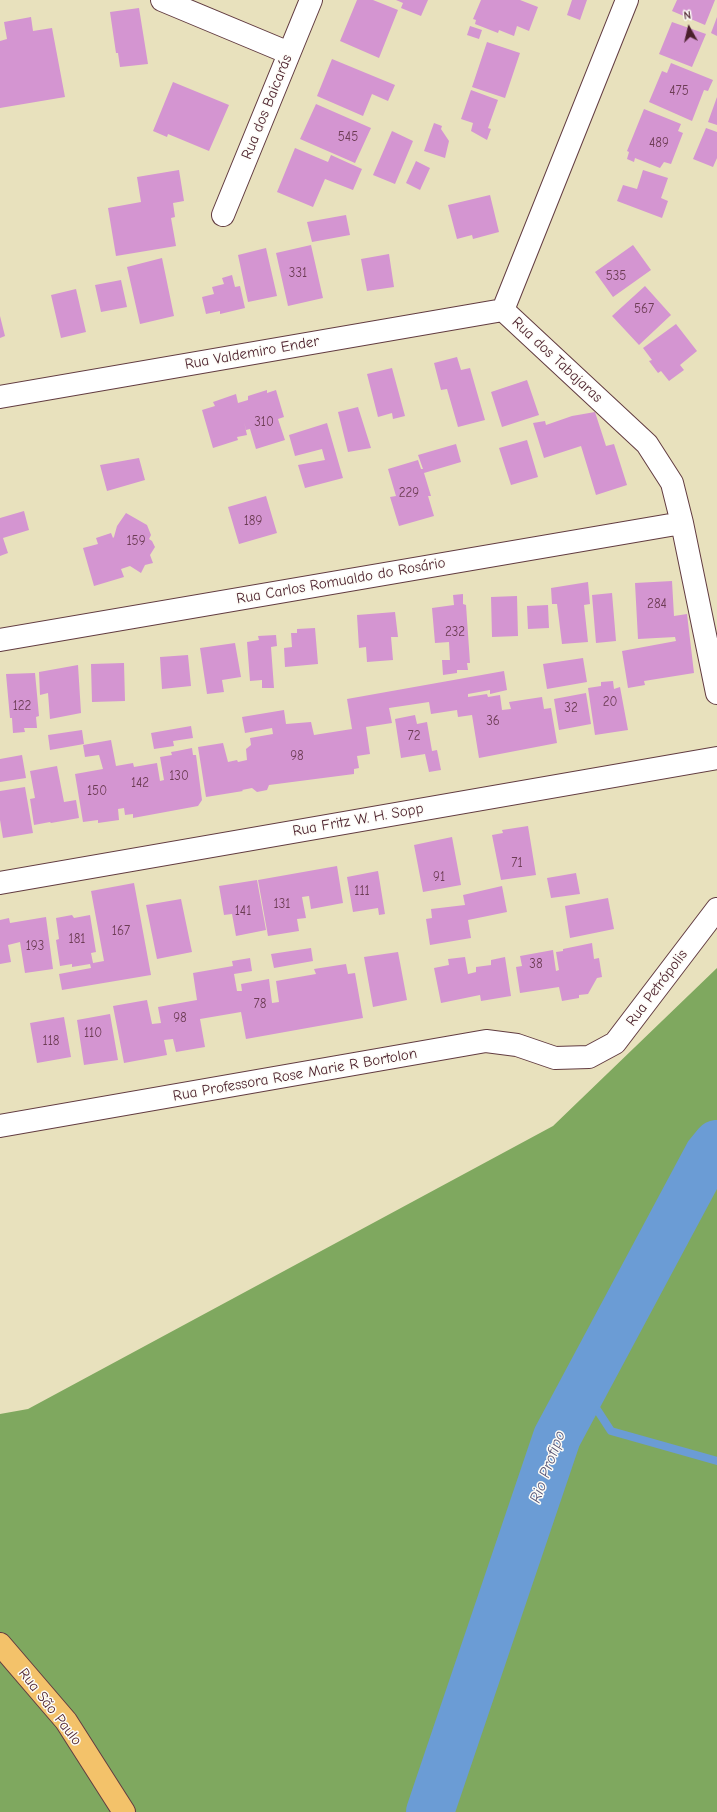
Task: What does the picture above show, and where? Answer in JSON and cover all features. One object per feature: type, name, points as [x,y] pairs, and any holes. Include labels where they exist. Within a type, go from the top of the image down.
[{"type":"main road","name":"Rua São Paulo","points":[[0,1644],[66,1721],[124,1812]]},
{"type":"street","points":[[162,0],[289,53]]},
{"type":"street","name":"Rua dos Baicarás","points":[[223,215],[311,0]]},
{"type":"street","name":"Rua dos Tabajaras","points":[[627,0],[503,310],[647,444],[672,483],[682,523],[717,693]]},
{"type":"street","name":"Rua Valdemiro Ender","points":[[0,397],[503,310]]},
{"type":"street","name":"Rua Carlos Romualdo do Rosário","points":[[0,640],[682,523]]},
{"type":"street","name":"Rua Fritz W. H. Sopp","points":[[0,883],[717,758]]},
{"type":"street","name":"Rua Petrópolis","points":[[589,1057],[615,1043],[717,909]]},
{"type":"street","name":"Rua Professora Rose Marie R Bortolon","points":[[0,1126],[486,1041],[517,1045],[555,1058],[589,1057]]},
{"type":"green space","points":[[717,968],[717,1812],[0,1812],[0,1414],[28,1409],[553,1126]]},
{"type":"building","points":[[357,0],[373,0],[398,10],[379,58],[340,41]]},
{"type":"building","points":[[396,0],[428,0],[421,16],[401,8],[403,3]]},
{"type":"building","points":[[481,0],[520,0],[538,7],[529,31],[517,26],[514,36],[499,30],[498,33],[475,24],[476,20],[473,19]]},
{"type":"building","points":[[572,0],[587,0],[580,20],[567,15]]},
{"type":"building","points":[[677,0],[715,0],[705,25],[672,11]]},
{"type":"building","points":[[139,8],[148,64],[120,67],[118,53],[116,53],[110,12]]},
{"type":"building","points":[[31,17],[33,31],[52,28],[65,97],[0,108],[0,41],[7,39],[4,22]]},
{"type":"building","points":[[717,17],[717,36],[711,33]]},
{"type":"building","points":[[672,22],[706,34],[692,67],[659,54]]},
{"type":"building","points":[[470,26],[482,30],[479,39],[467,35]]},
{"type":"building","points":[[487,42],[520,53],[505,98],[472,87]]},
{"type":"building","points":[[332,59],[395,85],[388,101],[372,94],[363,116],[317,96]]},
{"type":"building","points":[[671,63],[713,80],[708,91],[704,90],[692,121],[649,102],[662,71],[667,73]]},
{"type":"building","points":[[173,82],[229,105],[209,151],[168,134],[167,137],[153,131]]},
{"type":"building","points":[[471,90],[498,100],[488,128],[491,129],[487,140],[471,131],[473,123],[461,119]]},
{"type":"building","points":[[717,97],[717,125],[708,122]]},
{"type":"building","points":[[316,104],[371,128],[355,163],[300,139]]},
{"type":"building","points":[[644,109],[681,124],[678,131],[683,133],[671,164],[664,162],[660,168],[635,158],[634,162],[627,159],[629,152],[627,151]]},
{"type":"building","points":[[434,123],[442,126],[441,129],[449,141],[445,158],[424,151]]},
{"type":"building","points":[[706,128],[717,132],[717,158],[713,167],[693,159]]},
{"type":"building","points":[[392,131],[413,141],[395,184],[373,175]]},
{"type":"building","points":[[295,148],[328,162],[331,155],[362,169],[353,190],[325,179],[313,207],[277,192]]},
{"type":"building","points":[[416,161],[430,168],[420,190],[406,183]]},
{"type":"building","points":[[179,170],[184,201],[173,203],[175,217],[171,218],[176,246],[116,256],[108,208],[141,202],[137,177]]},
{"type":"building","points":[[643,170],[668,178],[661,198],[668,201],[662,218],[617,201],[623,185],[637,189]]},
{"type":"building","points":[[490,195],[499,232],[473,239],[472,235],[457,239],[448,205]]},
{"type":"building","points":[[346,215],[350,235],[312,242],[307,222]]},
{"type":"building","points":[[311,245],[323,298],[288,306],[276,253]]},
{"type":"building","points":[[633,245],[651,270],[613,297],[595,272]]},
{"type":"building","points":[[266,248],[277,296],[248,302],[238,255]]},
{"type":"building","points":[[389,254],[394,287],[367,291],[361,259]]},
{"type":"building","points":[[162,258],[174,316],[140,324],[127,267]]},
{"type":"building","points":[[232,275],[235,287],[240,286],[245,308],[220,314],[220,311],[206,314],[202,297],[214,294],[212,287],[224,284],[222,278]]},
{"type":"building","points":[[121,280],[127,307],[101,312],[95,285]]},
{"type":"building","points":[[645,286],[671,315],[639,345],[612,316]]},
{"type":"building","points":[[76,289],[86,332],[61,338],[51,295]]},
{"type":"building","points":[[0,316],[5,336],[0,338]]},
{"type":"building","points":[[676,324],[697,351],[680,365],[684,370],[669,381],[661,371],[658,373],[649,361],[652,360],[643,348]]},
{"type":"building","points":[[457,357],[461,370],[470,368],[485,420],[458,427],[447,389],[441,390],[434,363]]},
{"type":"building","points":[[392,368],[405,416],[393,419],[392,413],[378,417],[367,374]]},
{"type":"building","points":[[527,380],[539,415],[502,427],[491,392]]},
{"type":"building","points":[[267,390],[267,393],[276,390],[284,417],[278,419],[285,440],[256,449],[250,429],[246,430],[244,422],[247,435],[237,437],[238,440],[213,448],[202,410],[215,406],[213,402],[236,394],[238,403],[248,400],[248,396]]},
{"type":"building","points":[[358,407],[371,448],[348,452],[338,412]]},
{"type":"building","points":[[595,412],[606,446],[614,444],[627,485],[596,495],[581,446],[544,458],[533,423],[545,421],[546,425],[572,416]]},
{"type":"building","points":[[327,423],[343,478],[305,488],[298,465],[325,460],[322,449],[295,456],[289,435]]},
{"type":"building","points":[[527,440],[538,477],[511,485],[499,448]]},
{"type":"building","points":[[456,444],[461,462],[424,473],[431,496],[428,496],[434,516],[399,526],[390,497],[396,496],[388,469],[418,460],[421,469],[423,469],[418,455]]},
{"type":"building","points":[[139,458],[145,480],[107,491],[100,465]]},
{"type":"building","points":[[266,496],[277,533],[239,544],[228,507]]},
{"type":"building","points":[[24,511],[29,530],[3,538],[8,553],[0,556],[0,518]]},
{"type":"building","points":[[126,513],[147,525],[151,535],[149,539],[155,547],[150,555],[153,563],[145,565],[141,573],[130,566],[121,569],[124,577],[94,586],[83,548],[98,544],[96,538],[111,533],[113,538],[117,526]]},
{"type":"building","points":[[672,581],[674,616],[687,614],[694,673],[644,681],[645,685],[628,688],[622,651],[676,641],[675,637],[638,639],[635,583]]},
{"type":"building","points":[[588,582],[590,604],[584,605],[588,642],[562,644],[557,604],[552,604],[551,588]]},
{"type":"building","points":[[612,593],[616,641],[596,643],[592,595]]},
{"type":"building","points":[[463,594],[463,604],[466,605],[470,663],[467,663],[468,670],[457,670],[457,673],[443,675],[442,660],[450,660],[449,642],[435,643],[432,608],[454,605],[453,595]]},
{"type":"building","points":[[517,596],[518,636],[492,637],[491,597]]},
{"type":"building","points":[[548,605],[549,628],[528,629],[527,606]]},
{"type":"building","points":[[395,612],[398,637],[391,637],[393,660],[367,662],[366,647],[359,648],[357,615]]},
{"type":"building","points":[[315,628],[318,664],[285,667],[284,648],[292,647],[291,633],[297,633],[297,629]]},
{"type":"building","points":[[276,635],[277,646],[271,647],[274,688],[262,688],[262,680],[250,681],[247,642],[259,640],[258,636]]},
{"type":"building","points":[[235,643],[241,677],[222,680],[224,692],[207,694],[200,648]]},
{"type":"building","points":[[188,655],[191,686],[162,689],[160,657]]},
{"type":"building","points":[[583,658],[587,682],[547,689],[543,664]]},
{"type":"building","points":[[124,663],[125,701],[92,702],[91,664]]},
{"type":"building","points":[[78,665],[81,713],[50,719],[48,693],[40,695],[39,672]]},
{"type":"building","points":[[504,671],[507,690],[490,694],[490,690],[468,694],[468,697],[487,694],[488,697],[500,695],[502,710],[511,709],[509,702],[542,697],[544,709],[551,708],[557,743],[479,758],[472,715],[458,717],[457,710],[431,714],[429,702],[389,708],[392,723],[366,727],[370,754],[357,756],[359,768],[354,769],[354,774],[269,785],[267,790],[257,792],[252,788],[242,790],[243,791],[206,797],[198,747],[223,743],[228,762],[237,760],[238,762],[247,760],[246,749],[251,745],[250,738],[273,734],[272,728],[245,733],[242,717],[284,710],[286,724],[311,722],[314,735],[352,729],[347,699]]},
{"type":"building","points":[[35,673],[39,716],[36,717],[37,728],[24,728],[25,732],[13,733],[12,718],[10,718],[6,674]]},
{"type":"building","points":[[613,681],[614,689],[620,687],[628,730],[595,735],[588,688],[601,686],[601,682]]},
{"type":"building","points":[[586,693],[591,724],[559,730],[554,699]]},
{"type":"building","points":[[415,715],[417,724],[427,722],[432,751],[437,750],[441,770],[429,772],[425,754],[401,758],[395,719]]},
{"type":"building","points":[[191,726],[193,738],[173,741],[174,746],[154,749],[151,733]]},
{"type":"building","points":[[82,730],[84,744],[50,750],[48,735]]},
{"type":"building","points":[[111,740],[116,766],[133,763],[134,767],[157,763],[160,781],[164,780],[160,757],[172,755],[171,752],[192,748],[193,755],[196,755],[202,800],[198,806],[133,818],[133,814],[125,815],[124,808],[118,809],[119,820],[98,823],[98,820],[83,822],[75,774],[103,769],[99,755],[85,757],[83,745]]},
{"type":"building","points":[[22,755],[26,778],[0,782],[0,759]]},
{"type":"building","points":[[57,766],[64,802],[76,800],[79,818],[34,825],[30,799],[35,798],[30,771]]},
{"type":"building","points":[[25,787],[33,833],[3,838],[0,820],[0,791]]},
{"type":"building","points":[[528,826],[536,875],[501,880],[492,835],[503,833],[502,830]]},
{"type":"building","points":[[452,837],[461,885],[423,892],[414,845]]},
{"type":"building","points":[[337,866],[343,903],[311,909],[309,896],[302,897],[306,918],[297,919],[299,931],[268,936],[258,880]]},
{"type":"building","points":[[378,871],[385,914],[379,915],[378,908],[353,912],[347,877]]},
{"type":"building","points":[[576,873],[580,894],[551,898],[547,878]]},
{"type":"building","points":[[257,880],[266,930],[236,936],[232,914],[224,915],[219,886]]},
{"type":"building","points":[[134,883],[151,975],[62,990],[59,974],[91,968],[90,964],[72,967],[72,964],[60,966],[56,940],[59,939],[56,918],[72,915],[74,918],[90,915],[96,952],[91,953],[93,963],[104,961],[91,891]]},
{"type":"building","points":[[502,886],[507,912],[468,920],[471,938],[430,945],[426,919],[432,918],[431,909],[465,905],[463,895]]},
{"type":"building","points":[[608,898],[614,929],[570,938],[565,906]]},
{"type":"building","points":[[181,899],[192,952],[157,959],[146,905]]},
{"type":"building","points":[[46,917],[53,969],[25,973],[20,942],[8,945],[11,962],[0,964],[0,920],[9,918],[10,923]]},
{"type":"building","points":[[592,943],[594,959],[599,958],[602,977],[597,978],[588,994],[579,995],[579,998],[562,1001],[559,987],[520,993],[516,967],[522,966],[520,956],[553,950],[556,971],[559,970],[556,952],[563,951],[563,949]]},
{"type":"building","points":[[311,948],[313,961],[274,968],[271,954]]},
{"type":"building","points":[[398,952],[407,1000],[373,1007],[364,957]]},
{"type":"building","points":[[465,957],[468,974],[476,972],[476,967],[491,965],[491,960],[505,957],[511,996],[481,1001],[480,995],[441,1003],[434,968],[449,965],[448,959]]},
{"type":"building","points":[[250,958],[252,971],[234,974],[237,991],[242,991],[241,984],[269,979],[272,1003],[279,1002],[276,981],[316,974],[314,969],[346,964],[348,974],[355,973],[363,1018],[246,1039],[241,1012],[200,1019],[205,1047],[176,1052],[173,1039],[164,1040],[167,1055],[124,1063],[113,1006],[147,1000],[152,1024],[161,1023],[158,1007],[197,1000],[193,973],[233,966],[232,961]]},
{"type":"building","points":[[110,1014],[118,1060],[84,1065],[77,1020]]},
{"type":"building","points":[[64,1017],[71,1057],[37,1063],[30,1023]]},
{"type":"waterway","name":"Rio Profipo","points":[[430,1812],[557,1437],[708,1155],[717,1144]]},
{"type":"waterway","points":[[583,1388],[611,1431],[717,1461]]}]
